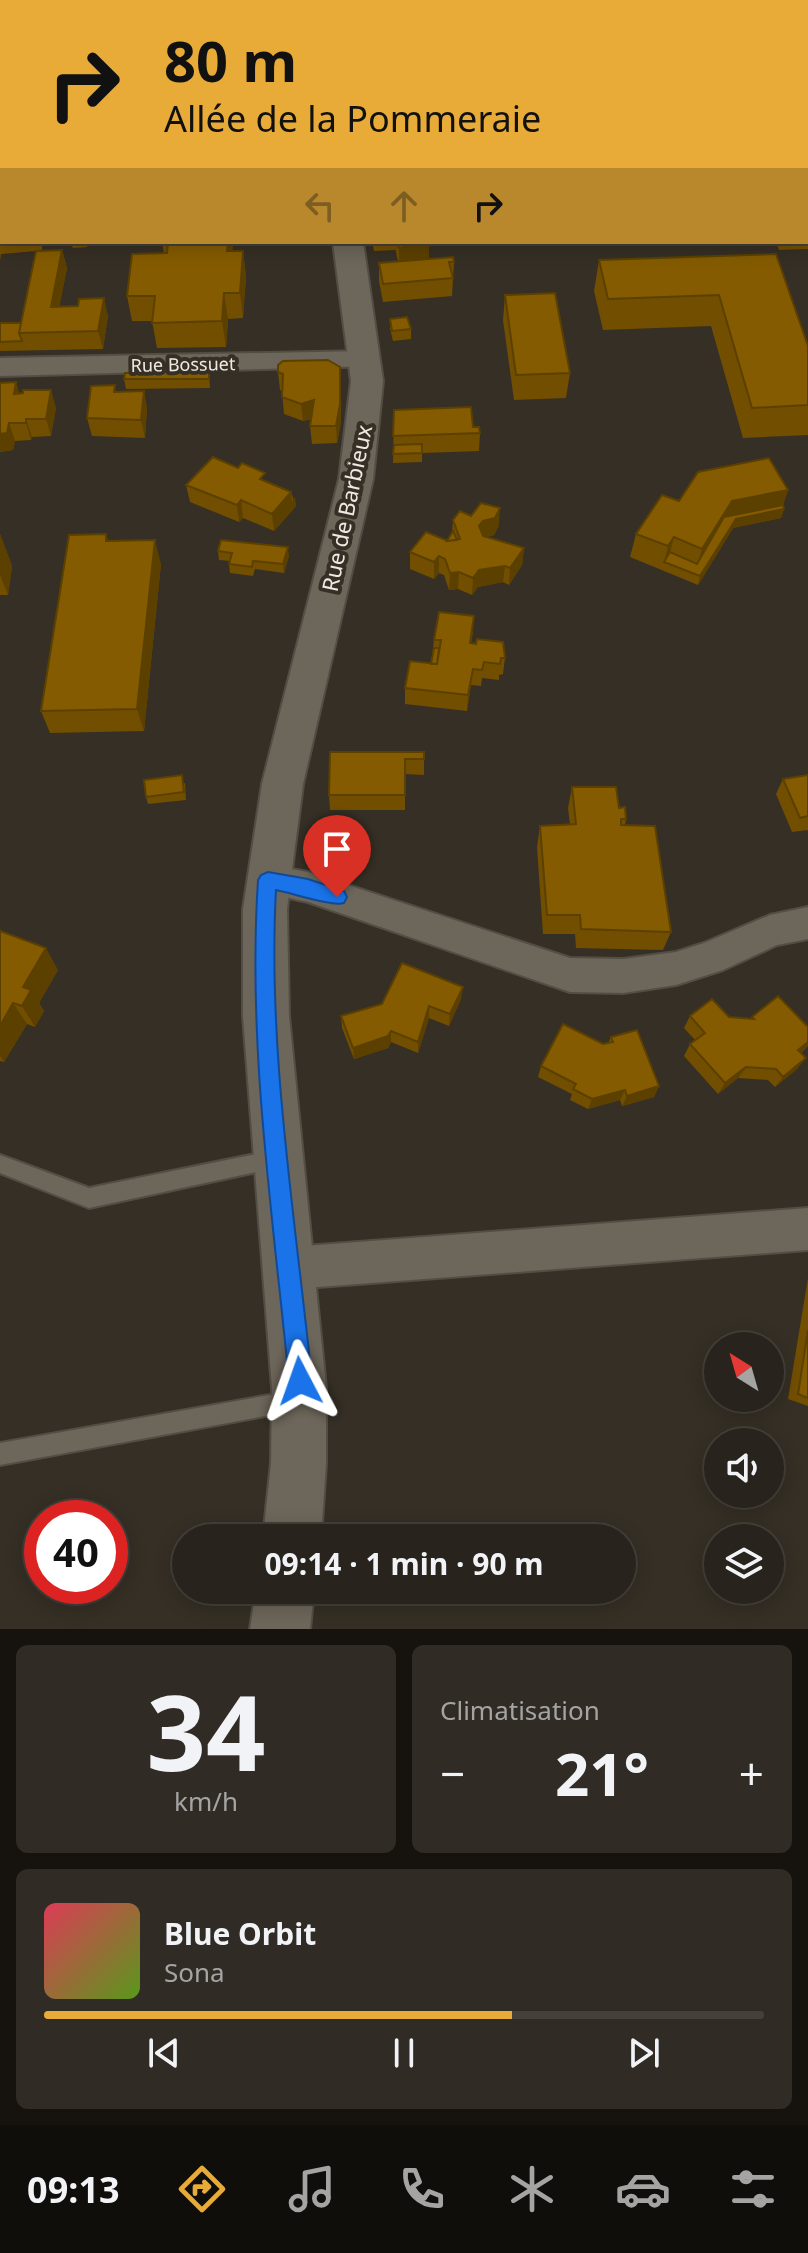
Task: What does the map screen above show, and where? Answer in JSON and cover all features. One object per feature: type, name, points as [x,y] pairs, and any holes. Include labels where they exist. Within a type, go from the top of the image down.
[{"type":"street","name":"Rue de Barbieux","points":[[293,1524],[301,1399],[292,1268],[268,1047],[264,942],[268,880],[285,771],[356,479],[366,411],[366,360],[348,244]]},
{"type":"street","name":"Rue Bossuet","points":[[0,367],[366,360]]},
{"type":"street","points":[[268,880],[308,887],[570,975],[600,978],[675,969],[719,954],[768,930],[808,923]]},
{"type":"street","points":[[292,1268],[808,1229]]},
{"type":"street","points":[[280,1629],[283,1604]]},
{"type":"lane","points":[[0,1164],[89,1198],[281,1158]]},
{"type":"lane","points":[[0,1454],[301,1399]]},
{"type":"building","points":[[168,244],[228,244],[227,251],[243,251],[240,293],[224,293],[222,321],[152,323],[155,296],[127,296],[132,254],[167,253]]},
{"type":"building","points":[[398,244],[419,244],[399,248]]},
{"type":"building","points":[[62,250],[51,307],[78,306],[79,299],[104,298],[98,331],[19,333],[36,251]]},
{"type":"building","points":[[776,254],[808,346],[808,405],[752,408],[719,295],[608,299],[599,260]]},
{"type":"building","points":[[453,257],[454,262],[449,262],[453,278],[383,284],[379,263]]},
{"type":"building","points":[[555,293],[570,373],[516,375],[505,295]]},
{"type":"building","points":[[407,317],[411,329],[392,331],[390,319]]},
{"type":"building","points":[[0,323],[21,323],[19,333],[22,341],[0,342]]},
{"type":"building","points":[[328,360],[340,367],[340,404],[336,426],[310,426],[314,400],[301,404],[282,397],[283,374],[278,372],[278,365],[283,361]]},
{"type":"building","points":[[209,371],[209,379],[124,379],[125,373]]},
{"type":"building","points":[[16,382],[14,394],[23,393],[23,390],[51,390],[46,419],[9,423],[7,433],[0,434],[0,383]]},
{"type":"building","points":[[115,385],[114,392],[144,391],[141,420],[87,418],[91,386]]},
{"type":"building","points":[[471,407],[473,427],[479,427],[480,433],[393,436],[394,410]]},
{"type":"building","points":[[422,444],[422,453],[393,454],[394,445]]},
{"type":"building","points":[[213,457],[238,468],[242,463],[265,473],[260,479],[291,492],[272,514],[241,500],[237,505],[186,485]]},
{"type":"building","points":[[769,458],[788,490],[732,501],[702,549],[674,537],[668,546],[636,534],[662,495],[679,501],[698,472]]},
{"type":"building","points":[[481,503],[500,508],[495,518],[483,521],[479,526],[483,536],[524,548],[510,568],[479,570],[473,578],[459,572],[450,573],[445,559],[439,556],[434,562],[410,552],[426,532],[448,541],[460,539],[453,520],[460,511],[471,516]]},
{"type":"building","points":[[783,505],[784,509],[736,519],[700,576],[664,562],[670,552],[697,564],[724,517]]},
{"type":"building","points":[[453,531],[457,540],[447,541]]},
{"type":"building","points":[[106,534],[106,541],[155,540],[137,709],[41,711],[69,535]]},
{"type":"building","points":[[221,540],[288,547],[283,564],[253,561],[252,567],[229,564],[232,553],[218,551]]},
{"type":"building","points":[[439,612],[474,616],[470,643],[476,644],[477,639],[503,642],[505,658],[501,658],[500,664],[484,662],[482,670],[473,669],[468,695],[405,688],[410,661],[437,664],[441,640],[434,640]]},
{"type":"building","points":[[434,648],[439,648],[437,664],[431,664]]},
{"type":"building","points":[[330,752],[424,752],[424,759],[405,759],[405,795],[329,795]]},
{"type":"building","points":[[182,775],[184,792],[146,797],[144,780]]},
{"type":"building","points":[[808,775],[808,816],[800,818],[783,779]]},
{"type":"building","points":[[572,787],[616,787],[619,808],[625,807],[626,819],[621,819],[621,825],[655,826],[671,932],[581,929],[580,915],[547,915],[540,826],[576,824]]},
{"type":"building","points":[[0,931],[46,948],[23,987],[31,990],[22,1006],[13,1003],[0,1026]]},
{"type":"building","points":[[402,963],[463,987],[450,1014],[429,1006],[418,1042],[391,1031],[388,1036],[353,1048],[341,1016],[382,1004]]},
{"type":"building","points":[[778,996],[808,1027],[808,1042],[798,1050],[806,1058],[783,1077],[776,1069],[746,1067],[725,1083],[690,1044],[705,1033],[690,1016],[712,999],[729,1017],[754,1019],[752,1017]]},
{"type":"building","points":[[563,1024],[603,1044],[613,1042],[611,1037],[637,1030],[659,1086],[627,1096],[625,1090],[592,1099],[573,1089],[576,1084],[541,1066]]},
{"type":"building","points":[[808,1330],[808,1398],[798,1394]]},
{"type":"route","points":[[300,1381],[289,1240],[268,1047],[264,942],[268,880],[308,887],[337,897]]}]
